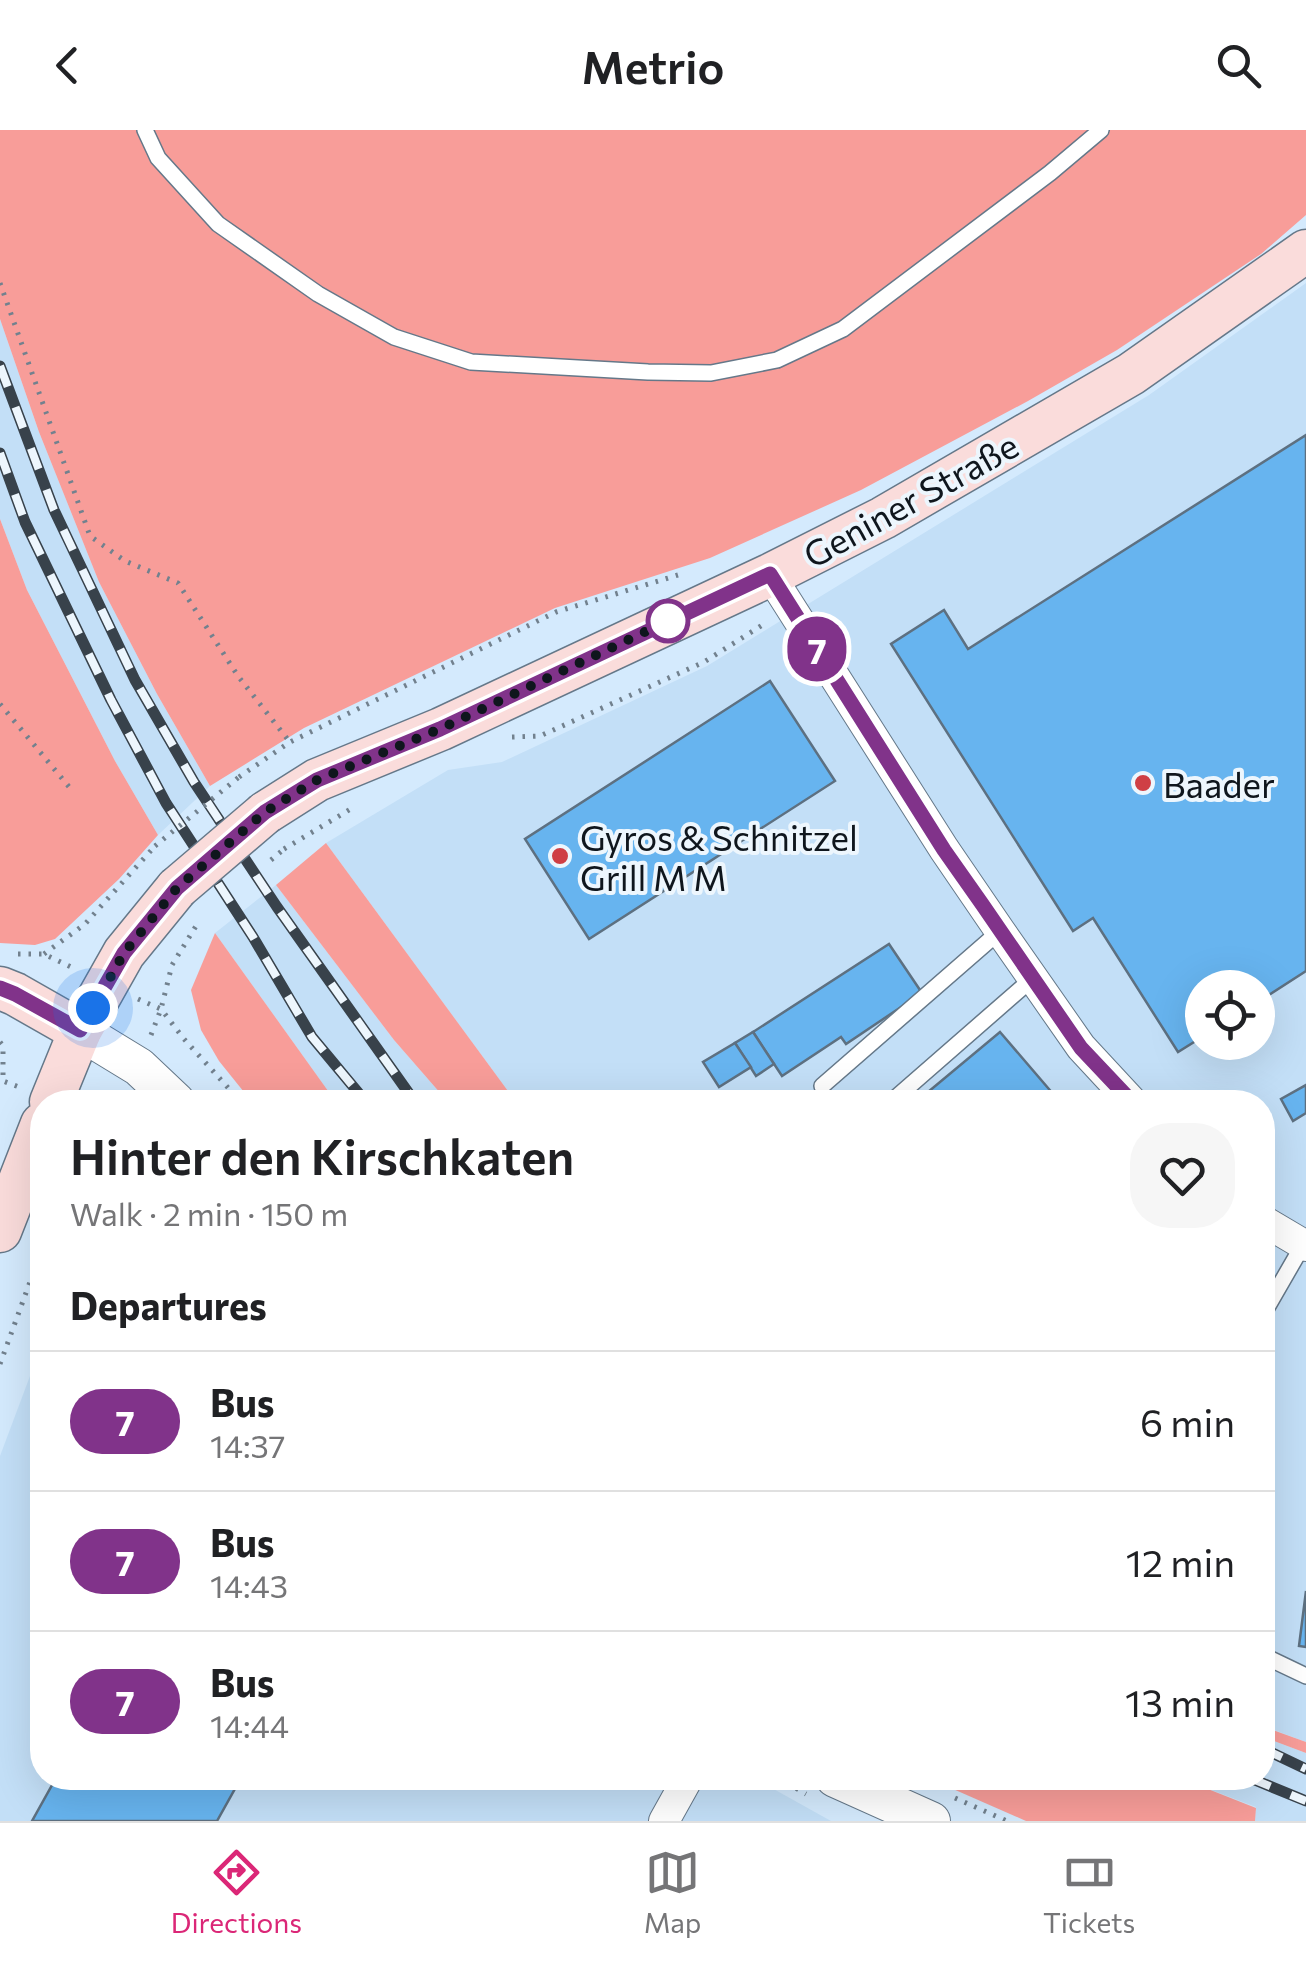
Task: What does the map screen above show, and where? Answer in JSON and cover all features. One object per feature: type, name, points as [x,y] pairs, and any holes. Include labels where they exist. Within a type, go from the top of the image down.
[{"type":"main road","name":"Geniner Straße","points":[[56,1090],[80,1030],[124,953],[274,831],[317,780],[780,591],[884,518],[1131,374],[1306,251]]},
{"type":"main road","points":[[6,971],[15,994],[80,1030]]},
{"type":"main road","points":[[0,1231],[30,1155]]},
{"type":"street","points":[[780,591],[944,850],[1081,1048],[1115,1090]]},
{"type":"street","points":[[80,1030],[139,1067],[163,1090]]},
{"type":"street","points":[[1275,1228],[1304,1246]]},
{"type":"street","points":[[664,1821],[681,1790]]},
{"type":"street","points":[[861,1790],[931,1821]]},
{"type":"lane","points":[[145,130],[158,158],[218,224],[318,294],[394,337],[471,362],[710,373],[776,360],[843,329],[1102,130]]},
{"type":"lane","points":[[822,1086],[1000,931]]},
{"type":"lane","points":[[905,1090],[1033,978]]},
{"type":"lane","points":[[1275,1294],[1304,1246]]},
{"type":"lane","points":[[1275,1661],[1306,1676]]},
{"type":"path","points":[[0,283],[90,536],[125,561],[178,583],[238,676],[290,742]]},
{"type":"path","points":[[6,971],[44,954],[85,924],[155,846],[239,777],[290,742],[556,612],[685,573]]},
{"type":"path","points":[[507,737],[540,736],[704,662],[780,591]]},
{"type":"path","points":[[0,704],[70,788]]},
{"type":"path","points":[[274,831],[368,799]]},
{"type":"path","points":[[190,902],[161,1009],[230,1090]]},
{"type":"path","points":[[0,1364],[30,1282]]},
{"type":"shaded area","points":[[0,130],[1306,130],[1306,215],[1261,254],[1117,350],[861,490],[710,558],[555,608],[304,728],[210,786],[99,582],[39,432],[0,319]]},
{"type":"shaded area","points":[[1306,283],[1306,1742],[1275,1730],[1275,1090],[507,1090],[326,843],[448,770],[502,762],[707,666],[1149,395]]},
{"type":"shaded area","points":[[0,319],[39,432],[99,582],[210,786],[158,835],[115,761],[27,590],[0,519]]},
{"type":"shaded area","points":[[0,519],[27,590],[115,761],[158,835],[119,879],[55,939],[35,945],[0,943]]},
{"type":"shaded area","points":[[326,843],[507,1090],[438,1090],[394,1040],[276,885]]},
{"type":"shaded area","points":[[276,885],[394,1040],[438,1090],[327,1090],[215,933]]},
{"type":"shaded area","points":[[215,933],[327,1090],[242,1090],[201,1030],[191,990]]},
{"type":"shaded area","points":[[30,1376],[30,1790],[775,1790],[831,1821],[0,1821],[0,1456]]},
{"type":"shaded area","points":[[1275,1731],[1306,1742],[1306,1753],[1275,1741]]},
{"type":"shaded area","points":[[1275,1741],[1306,1753],[1306,1821],[1255,1821],[1256,1807],[1211,1790],[1275,1790]]},
{"type":"shaded area","points":[[955,1790],[1210,1790],[1256,1808],[1255,1821],[1026,1821]]},
{"type":"building","name":"Baader","points":[[1306,435],[1306,971],[1275,991],[1275,970],[1185,970],[1185,1048],[1178,1052],[1093,918],[1073,931],[891,644],[944,610],[968,649]]},
{"type":"building","points":[[770,681],[835,781],[589,939],[525,839]]},
{"type":"building","points":[[889,944],[922,993],[846,1044],[841,1037],[782,1076],[753,1032]]},
{"type":"building","points":[[753,1032],[774,1064],[756,1076],[735,1043]]},
{"type":"building","points":[[1000,1032],[1050,1090],[930,1090]]},
{"type":"building","points":[[735,1043],[751,1067],[719,1087],[703,1062]]},
{"type":"building","points":[[1306,1085],[1306,1113],[1293,1121],[1281,1099]]},
{"type":"building","points":[[1306,1591],[1306,1647],[1299,1646]]},
{"type":"building","points":[[49,1790],[234,1790],[217,1821],[32,1821]]},
{"type":"railway","points":[[0,366],[54,510],[135,680],[194,782],[407,1090]]},
{"type":"railway","points":[[0,453],[25,522],[166,803],[312,1037],[356,1090]]},
{"type":"railway","points":[[1275,1754],[1306,1769]]},
{"type":"railway","points":[[1275,1788],[1306,1801]]},
{"type":"bus line","name":"7","points":[[0,988],[80,1030],[124,953],[177,888],[265,812],[317,780],[440,729],[770,574],[944,850],[1081,1048],[1121,1090]]},
{"type":"place","name":"Baader","points":[[1143,783]]},
{"type":"place","name":"Gyros & Schnitzel Grill M M","points":[[560,856]]},
{"type":"route","points":[[93,1008],[124,953],[177,888],[265,812],[317,780],[440,729],[668,621]]}]
